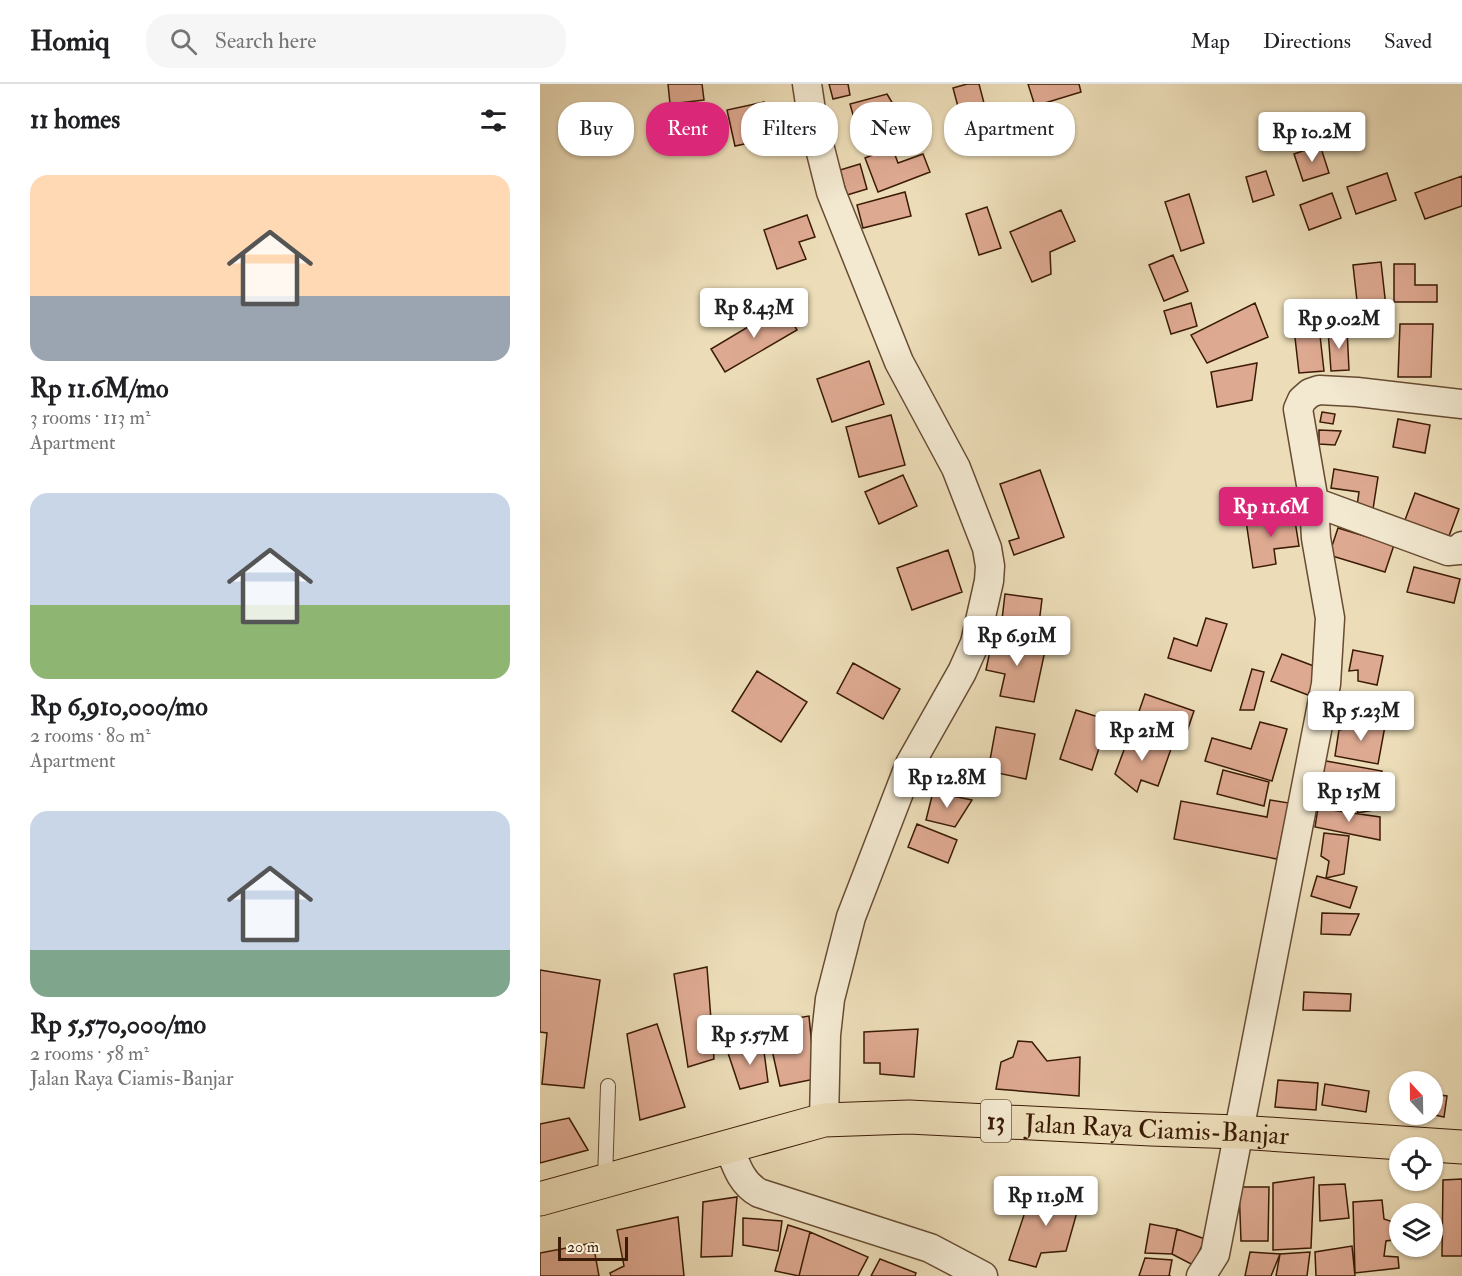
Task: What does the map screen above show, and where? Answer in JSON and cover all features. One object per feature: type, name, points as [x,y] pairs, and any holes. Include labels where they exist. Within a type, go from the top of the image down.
[{"type":"highway","name":"Jalan Raya Ciamis-Banjar","points":[[540,1199],[605,1179],[824,1120],[909,1117],[1238,1132],[1462,1147]]},
{"type":"street","points":[[807,84],[812,117],[831,192],[899,362],[956,468],[987,548],[990,566],[989,581],[975,643],[962,672],[910,764],[851,917],[830,999],[826,1035],[824,1120]]},
{"type":"street","points":[[1201,1276],[1215,1254],[1326,684],[1330,618],[1298,409],[1302,400],[1310,393],[1319,390],[1462,404]]},
{"type":"street","points":[[1314,502],[1448,551],[1459,550],[1462,546]]},
{"type":"street","points":[[729,1147],[741,1177],[750,1188],[759,1193],[930,1248],[983,1276]]},
{"type":"lane","points":[[605,1179],[608,1086]]},
{"type":"building","points":[[668,84],[702,84],[704,100],[670,102]]},
{"type":"building","points":[[829,84],[848,84],[850,95],[833,99]]},
{"type":"building","points":[[967,84],[979,84],[984,102],[957,102],[953,88]]},
{"type":"building","points":[[1028,84],[1079,84],[1081,92],[1048,102],[1034,102]]},
{"type":"building","points":[[887,94],[892,102],[857,102]]},
{"type":"building","points":[[741,107],[741,145],[735,146],[729,110]]},
{"type":"building","points":[[1320,145],[1329,173],[1303,181],[1294,154]]},
{"type":"building","points":[[895,156],[898,163],[924,156],[930,172],[878,192],[865,158]]},
{"type":"building","points":[[860,164],[867,189],[847,195],[840,170]]},
{"type":"building","points":[[1266,171],[1274,195],[1253,202],[1246,177]]},
{"type":"building","points":[[1387,173],[1396,200],[1356,214],[1347,187]]},
{"type":"building","points":[[1462,176],[1462,206],[1425,219],[1415,193]]},
{"type":"building","points":[[905,192],[911,216],[863,228],[857,205]]},
{"type":"building","points":[[1332,193],[1341,218],[1309,230],[1300,205]]},
{"type":"building","points":[[1189,194],[1204,243],[1181,251],[1165,202]]},
{"type":"building","points":[[987,207],[1001,248],[979,255],[966,214]]},
{"type":"building","points":[[1061,210],[1075,241],[1050,252],[1051,274],[1032,282],[1010,232]]},
{"type":"building","points":[[807,215],[815,237],[799,242],[806,259],[777,269],[764,230]]},
{"type":"building","points":[[1173,255],[1188,291],[1164,301],[1149,265]]},
{"type":"building","points":[[1381,262],[1386,307],[1358,310],[1353,265]]},
{"type":"building","points":[[1394,264],[1415,264],[1415,285],[1437,285],[1437,302],[1394,302]]},
{"type":"building","points":[[1191,303],[1197,326],[1171,334],[1164,311]]},
{"type":"building","points":[[1255,303],[1268,337],[1207,363],[1191,335]]},
{"type":"building","points":[[783,306],[797,330],[725,372],[711,349]]},
{"type":"building","points":[[1318,318],[1324,371],[1299,373],[1293,320]]},
{"type":"building","points":[[1400,324],[1433,324],[1431,377],[1398,377]]},
{"type":"building","points":[[1347,329],[1349,370],[1331,371],[1328,330]]},
{"type":"building","points":[[869,361],[884,404],[832,422],[817,379]]},
{"type":"building","points":[[1257,363],[1252,400],[1217,407],[1211,372]]},
{"type":"building","points":[[1322,412],[1335,414],[1333,424],[1320,422]]},
{"type":"building","points":[[891,415],[905,465],[859,477],[846,427]]},
{"type":"building","points":[[1398,419],[1430,425],[1425,453],[1393,447]]},
{"type":"building","points":[[1319,430],[1341,431],[1335,445],[1319,444]]},
{"type":"building","points":[[1334,469],[1378,477],[1373,509],[1357,506],[1359,492],[1331,488]]},
{"type":"building","points":[[1040,470],[1064,537],[1014,555],[1009,541],[1019,538],[1000,484]]},
{"type":"building","points":[[903,475],[917,506],[879,524],[865,492]]},
{"type":"building","points":[[1415,493],[1459,509],[1449,536],[1405,520]]},
{"type":"building","points":[[1294,515],[1299,546],[1274,549],[1276,564],[1253,568],[1246,521]]},
{"type":"building","points":[[1338,528],[1394,545],[1385,572],[1329,555]]},
{"type":"building","points":[[948,550],[962,592],[912,610],[897,568]]},
{"type":"building","points":[[1414,567],[1460,579],[1454,603],[1407,592]]},
{"type":"building","points":[[1005,594],[1042,599],[1038,632],[1001,628]]},
{"type":"building","points":[[1206,618],[1227,624],[1211,671],[1168,658],[1174,638],[1197,646]]},
{"type":"building","points":[[993,636],[1046,646],[1034,702],[1000,696],[1005,674],[986,670]]},
{"type":"building","points":[[1353,650],[1383,656],[1377,685],[1358,681],[1358,670],[1349,671]]},
{"type":"building","points":[[1282,654],[1319,668],[1308,695],[1271,681]]},
{"type":"building","points":[[853,663],[900,689],[883,719],[837,693]]},
{"type":"building","points":[[1252,669],[1264,672],[1254,710],[1240,710]]},
{"type":"building","points":[[757,671],[807,702],[781,742],[732,711]]},
{"type":"building","points":[[1145,694],[1194,711],[1183,743],[1134,726]]},
{"type":"building","points":[[1076,710],[1108,720],[1092,770],[1060,759]]},
{"type":"building","points":[[1348,719],[1385,726],[1378,764],[1335,756],[1339,730],[1350,728]]},
{"type":"building","points":[[1260,722],[1287,729],[1272,781],[1205,761],[1212,738],[1251,749]]},
{"type":"building","points":[[996,727],[1035,734],[1026,779],[988,771]]},
{"type":"building","points":[[1130,734],[1171,749],[1158,786],[1141,780],[1137,792],[1115,774]]},
{"type":"building","points":[[1315,759],[1382,771],[1379,809],[1358,813],[1352,788],[1310,785]]},
{"type":"building","points":[[1223,770],[1269,782],[1264,806],[1217,794]]},
{"type":"building","points":[[933,792],[972,800],[955,827],[926,820]]},
{"type":"building","points":[[1270,800],[1289,803],[1277,859],[1174,839],[1181,801],[1267,817]]},
{"type":"building","points":[[1318,808],[1380,817],[1380,840],[1315,827]]},
{"type":"building","points":[[917,824],[957,840],[948,863],[908,847]]},
{"type":"building","points":[[1324,833],[1349,836],[1344,874],[1326,878],[1329,861],[1321,856]]},
{"type":"building","points":[[1317,876],[1357,887],[1350,908],[1311,896]]},
{"type":"building","points":[[1322,913],[1359,914],[1350,935],[1321,934]]},
{"type":"building","points":[[707,967],[714,1059],[688,1067],[674,974]]},
{"type":"building","points":[[540,970],[600,980],[584,1088],[542,1084],[547,1033],[540,1032]]},
{"type":"building","points":[[1304,992],[1351,994],[1350,1011],[1303,1010]]},
{"type":"building","points":[[809,1016],[815,1079],[780,1086],[766,1023]]},
{"type":"building","points":[[657,1024],[685,1107],[640,1120],[627,1034]]},
{"type":"building","points":[[918,1029],[914,1077],[880,1074],[880,1063],[864,1063],[864,1032]]},
{"type":"building","points":[[1018,1041],[1032,1042],[1047,1061],[1080,1057],[1079,1096],[996,1089],[1001,1062],[1013,1057]]},
{"type":"building","points":[[763,1044],[768,1082],[740,1089],[728,1053]]},
{"type":"building","points":[[1278,1080],[1318,1083],[1316,1110],[1275,1107]]},
{"type":"building","points":[[1325,1084],[1369,1091],[1366,1112],[1322,1105]]},
{"type":"building","points":[[1443,1095],[1447,1096],[1443,1117]]},
{"type":"building","points":[[569,1118],[588,1150],[540,1163],[540,1124]]},
{"type":"building","points":[[1314,1177],[1311,1248],[1273,1250],[1273,1183]]},
{"type":"building","points":[[1462,1179],[1462,1256],[1443,1256],[1443,1180]]},
{"type":"building","points":[[1345,1184],[1349,1218],[1320,1221],[1319,1185]]},
{"type":"building","points":[[1041,1187],[1081,1198],[1066,1251],[1041,1253],[1036,1267],[1009,1260],[1026,1209],[1039,1210]]},
{"type":"building","points":[[1239,1187],[1269,1187],[1268,1241],[1241,1241]]},
{"type":"building","points":[[737,1197],[732,1256],[701,1257],[703,1202]]},
{"type":"building","points":[[1382,1200],[1384,1219],[1389,1221],[1389,1241],[1386,1241],[1384,1256],[1398,1257],[1399,1268],[1355,1273],[1353,1202]]},
{"type":"building","points":[[678,1217],[684,1276],[611,1276],[610,1273],[624,1266],[617,1230]]},
{"type":"building","points":[[743,1218],[782,1221],[778,1251],[743,1245]]},
{"type":"building","points":[[1150,1224],[1177,1229],[1172,1254],[1145,1253]]},
{"type":"building","points":[[788,1225],[810,1232],[799,1276],[775,1271]]},
{"type":"building","points":[[1177,1229],[1205,1239],[1193,1265],[1172,1254]]},
{"type":"building","points":[[810,1232],[868,1257],[858,1276],[799,1276]]},
{"type":"building","points":[[593,1243],[599,1276],[540,1276],[540,1253]]},
{"type":"building","points":[[1352,1246],[1355,1276],[1316,1276],[1315,1252]]},
{"type":"building","points":[[1250,1252],[1280,1254],[1271,1276],[1245,1276]]},
{"type":"building","points":[[1310,1252],[1307,1276],[1276,1276],[1280,1254]]},
{"type":"building","points":[[1145,1258],[1172,1260],[1169,1276],[1139,1276]]},
{"type":"building","points":[[880,1259],[916,1273],[915,1276],[871,1276]]}]
